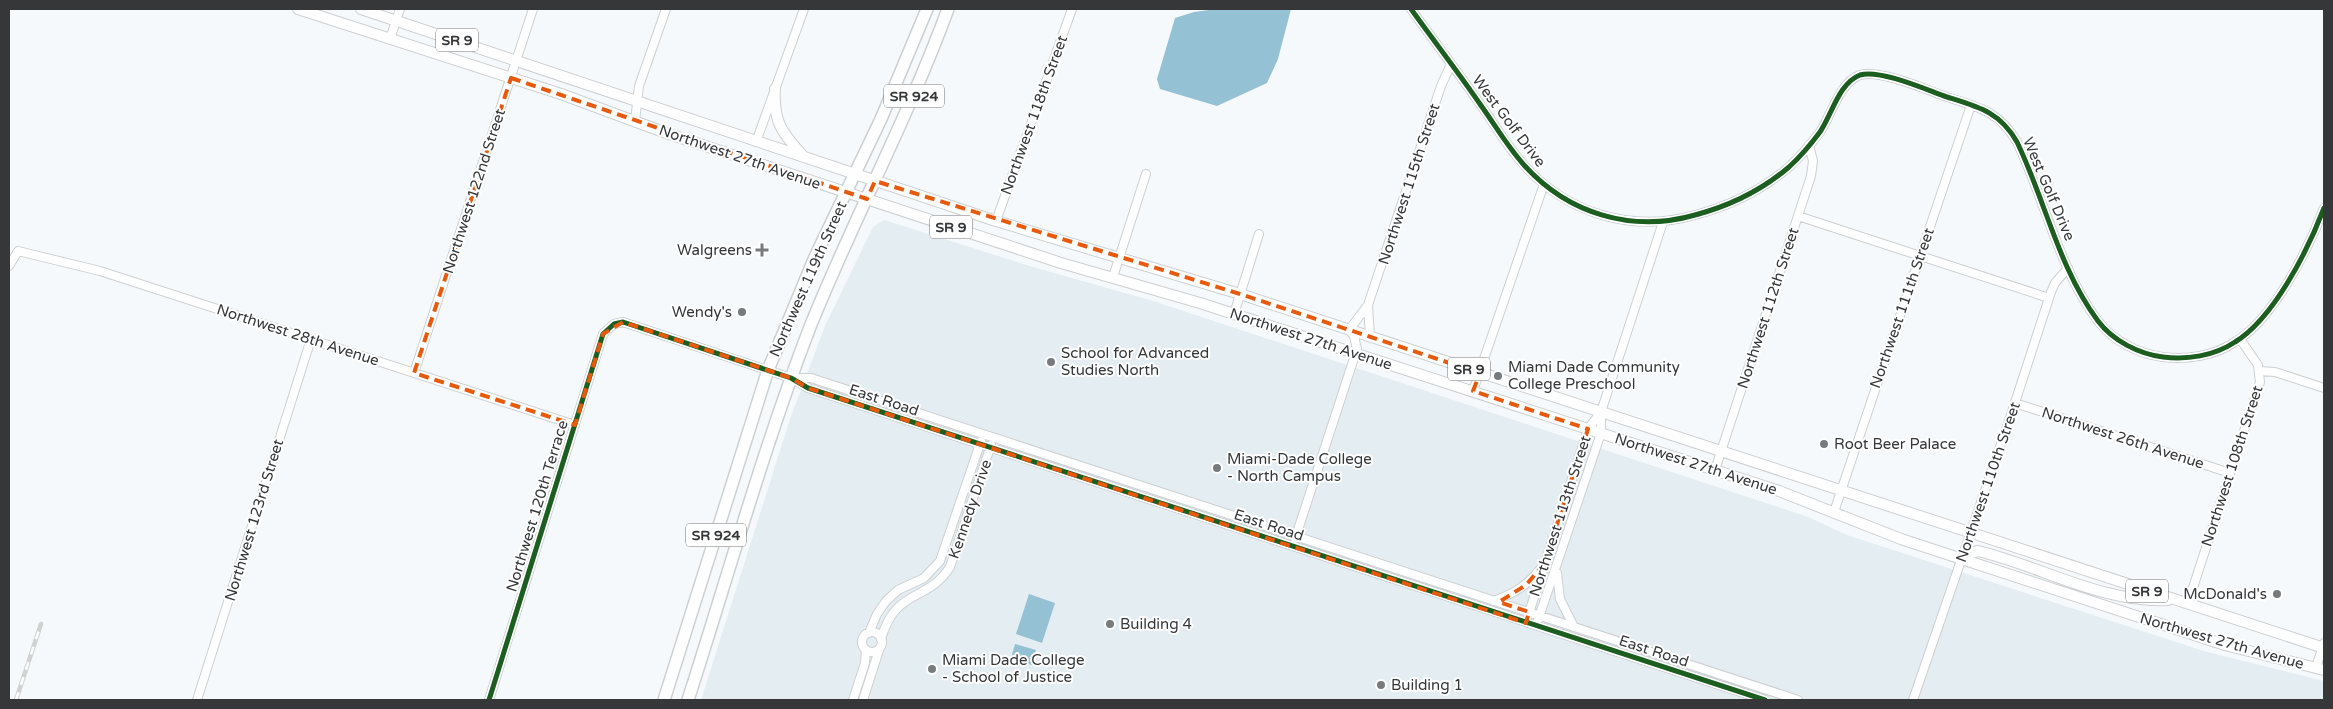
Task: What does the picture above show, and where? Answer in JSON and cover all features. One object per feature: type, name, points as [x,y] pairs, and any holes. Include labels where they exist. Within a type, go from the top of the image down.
[{"type":"highway","name":"Northwest 119th Street","points":[[664,700],[768,370],[815,257],[886,108],[927,9]]},
{"type":"highway","name":"Northwest 119th Street","points":[[688,700],[791,378],[833,273],[913,98],[948,9]]},
{"type":"main road","name":"Northwest 27th Avenue","points":[[298,9],[511,78],[867,200],[1061,263],[1234,314],[1779,490],[1901,539],[1961,560],[2203,638],[2320,669]]},
{"type":"main road","name":"Northwest 27th Avenue","points":[[361,9],[517,59],[756,142],[996,221],[1240,294],[2324,647]]},
{"type":"main road","points":[[775,89],[774,108],[777,120],[784,135],[804,158]]},
{"type":"main road","points":[[1961,560],[1966,555],[1978,551],[2120,597],[2145,601],[2175,600]]},
{"type":"street","points":[[390,39],[400,9]]},
{"type":"street","name":"Northwest 122nd Street","points":[[414,373],[533,9]]},
{"type":"street","points":[[635,121],[639,86],[666,9]]},
{"type":"street","points":[[756,142],[804,9]]},
{"type":"street","name":"Northwest 118th Street","points":[[996,221],[1072,9]]},
{"type":"street","name":"West Golf Drive","points":[[1411,9],[1508,145],[1544,184],[1574,205],[1604,216],[1636,222],[1662,222],[1702,214],[1745,196],[1780,175],[1820,132],[1847,85],[1855,78],[1865,74],[1884,76],[1971,105],[1995,115],[2005,124],[2013,136],[2068,268],[2099,324],[2115,338],[2139,351],[2163,357],[2189,358],[2213,352],[2240,339]]},
{"type":"street","name":"Northwest 115th Street","points":[[1348,330],[1368,305],[1441,86],[1451,64]]},
{"type":"street","name":"Northwest 111th Street","points":[[1834,512],[1971,105]]},
{"type":"street","name":"Northwest 112th Street","points":[[1715,470],[1812,169],[1809,145]]},
{"type":"street","points":[[1113,278],[1146,174]]},
{"type":"street","points":[[1473,392],[1544,184]]},
{"type":"street","points":[[2240,339],[2259,321],[2290,278],[2324,208]]},
{"type":"street","points":[[1798,216],[2049,298]]},
{"type":"street","name":"Northwest 113th Street","points":[[1536,625],[1557,568],[1601,433],[1601,412],[1662,222]]},
{"type":"street","points":[[1234,314],[1259,234]]},
{"type":"street","name":"Northwest 28th Avenue","points":[[9,266],[18,251],[100,271],[575,425]]},
{"type":"street","name":"Northwest 110th Street","points":[[1914,700],[2049,298],[2055,283],[2068,268]]},
{"type":"street","name":"Northwest 115th Street","points":[[1368,305],[1370,337]]},
{"type":"street","name":"East Road","points":[[614,324],[623,322],[791,378],[808,388],[1764,700]]},
{"type":"street","name":"Northwest 120th Terrace","points":[[488,700],[603,334],[614,324]]},
{"type":"street","points":[[1293,546],[1355,354],[1356,342],[1348,330]]},
{"type":"street","name":"Northwest 123rd Street","points":[[197,700],[311,339]]},
{"type":"street","name":"Northwest 108th Street","points":[[2188,604],[2258,387],[2260,371],[2255,360],[2240,339]]},
{"type":"street","points":[[2260,371],[2275,372],[2324,388]]},
{"type":"street","name":"East Road","points":[[791,378],[811,378],[1798,700]]},
{"type":"street","name":"Northwest 26th Avenue","points":[[2015,403],[2230,473]]},
{"type":"street","name":"Northwest 113th Street","points":[[1526,623],[1588,429],[1601,412]]},
{"type":"street","name":"Kennedy Drive","points":[[852,700],[866,661],[866,650],[862,642],[865,636],[869,634],[877,614],[886,601],[898,590],[924,578],[940,561],[983,434]]},
{"type":"street","name":"Kennedy Drive","points":[[863,700],[882,644],[881,639],[885,625],[895,609],[903,601],[937,582],[950,567],[994,438]]},
{"type":"street","points":[[1494,601],[1524,587],[1544,564]]},
{"type":"street","points":[[1557,568],[1558,593],[1574,627]]},
{"type":"street","points":[[869,634],[876,633],[881,639]]},
{"type":"street","points":[[2320,669],[2324,647]]},
{"type":"street","points":[[866,650],[873,652],[879,650]]},
{"type":"highlighted area","points":[[511,78],[867,199],[875,181],[1240,294],[1480,373],[1473,391],[1588,429],[1544,564],[1526,585],[1499,602],[1529,612],[1526,623],[808,388],[791,378],[623,322],[603,334],[575,425],[414,373]]},
{"type":"shaded area","name":"Miami-Dade College - North Campus","points":[[884,220],[1033,267],[1153,301],[1808,517],[1847,535],[2207,652],[2324,681],[2324,700],[701,700],[790,419],[825,326],[873,227]]},
{"type":"water","points":[[1217,9],[1291,9],[1278,59],[1267,83],[1217,106],[1160,89],[1157,79],[1175,18],[1194,12]]},
{"type":"water","points":[[1029,594],[1055,603],[1042,643],[1016,634]]},
{"type":"water","points":[[1015,644],[1036,650],[1032,665],[1011,658]]},
{"type":"railway","points":[[16,700],[41,624]]},
{"type":"cycle path","points":[[1411,9],[1507,143],[1524,165],[1541,182],[1560,196],[1581,207],[1602,215],[1625,220],[1648,222],[1695,215],[1733,202],[1768,183],[1789,167],[1809,146],[1820,132],[1841,92],[1853,79],[1860,75],[1869,74],[1891,77],[1988,112],[2003,124],[2017,142],[2063,257],[2084,301],[2098,321],[2111,335],[2136,350],[2163,357],[2181,358],[2209,354],[2227,347],[2249,331],[2263,317],[2288,282],[2309,243],[2324,208]]},
{"type":"cycle path","points":[[489,700],[603,334],[614,324],[623,322],[791,378],[808,388],[1765,700]]},
{"type":"place","name":"Walgreens","points":[[762,250]]},
{"type":"place","name":"Wendy's","points":[[742,312]]},
{"type":"place","name":"School for Advanced Studies North","points":[[1051,362]]},
{"type":"place","name":"Miami Dade Community College Preschool","points":[[1498,376]]},
{"type":"place","name":"Root Beer Palace","points":[[1824,444]]},
{"type":"place","name":"Miami-Dade College - North Campus","points":[[1217,468]]},
{"type":"place","name":"McDonald's","points":[[2277,594]]},
{"type":"place","name":"Building 4","points":[[1110,624]]},
{"type":"place","name":"Miami Dade College - School of Justice","points":[[932,669]]},
{"type":"place","name":"Building 1","points":[[1381,685]]}]
